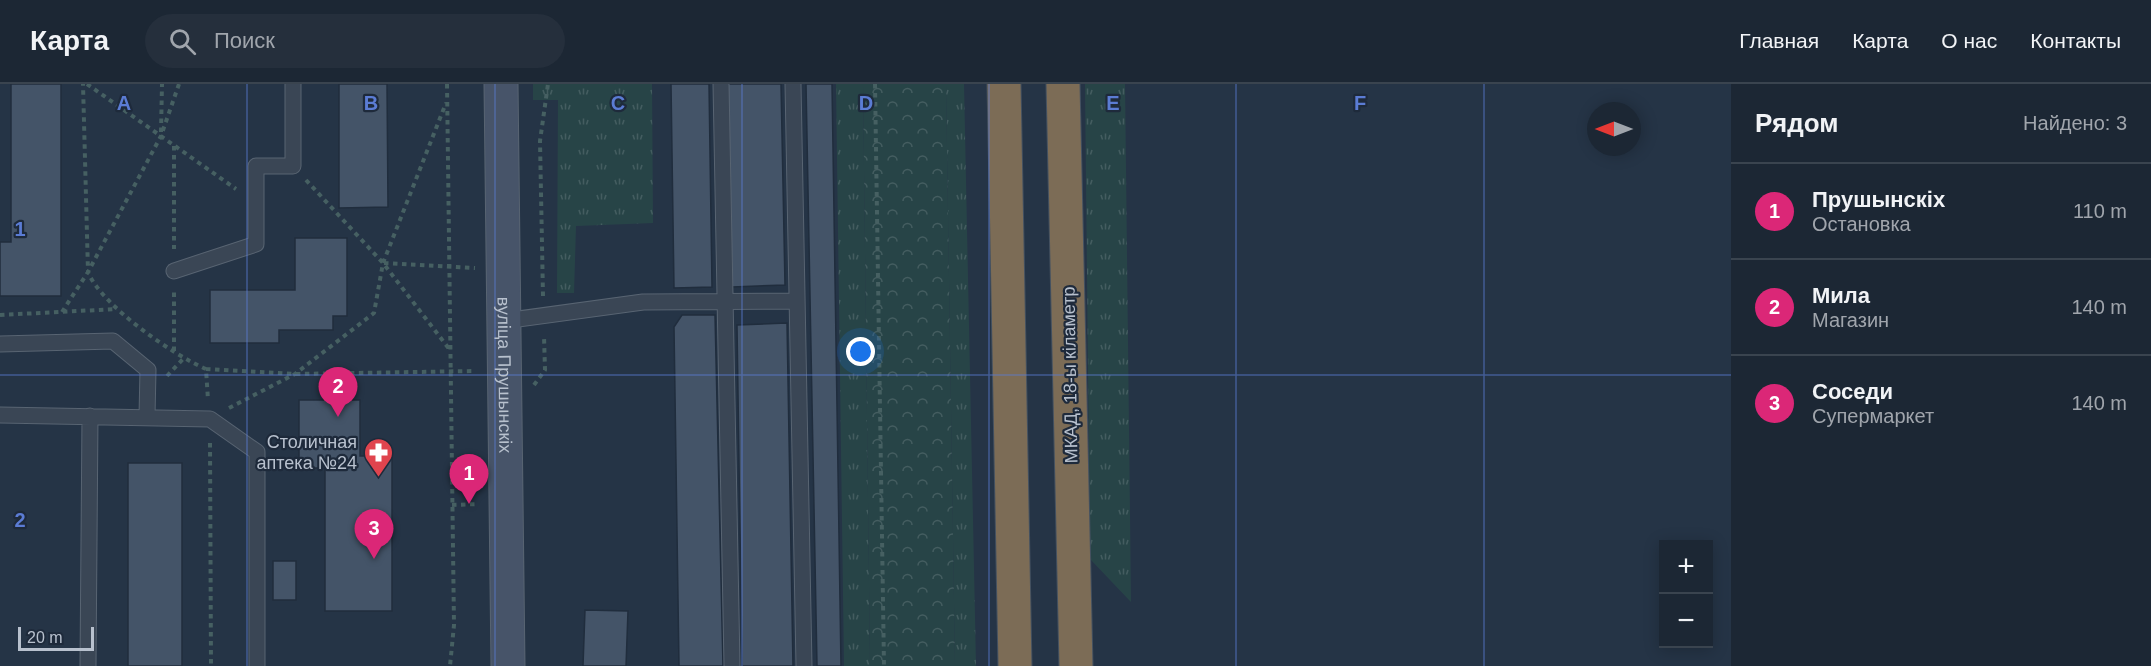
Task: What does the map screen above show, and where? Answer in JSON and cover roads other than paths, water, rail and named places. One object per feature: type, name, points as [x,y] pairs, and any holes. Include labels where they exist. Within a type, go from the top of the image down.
[{"type":"highway","points":[[1004,84],[1015,666]]},
{"type":"highway","name":"МКАД, 18-ы кіламетр","points":[[1063,84],[1076,666]]},
{"type":"street","name":"вуліца Прушынскіх","points":[[501,84],[508,666]]},
{"type":"lane","points":[[174,270],[256,244],[256,166],[293,166],[293,84]]},
{"type":"lane","points":[[721,84],[732,666]]},
{"type":"lane","points":[[793,84],[804,666]]},
{"type":"lane","points":[[504,321],[643,302],[797,302]]},
{"type":"lane","points":[[0,344],[113,341],[148,370],[147,416]]},
{"type":"lane","points":[[0,415],[210,418],[257,452],[257,666]]},
{"type":"lane","points":[[88,666],[90,416]]},
{"type":"place","name":"Мила","points":[[338,417]]},
{"type":"place","name":"Столичная аптека №24","points":[[378,478]]},
{"type":"place","name":"Прушынскіх","points":[[469,504]]},
{"type":"place","name":"Соседи","points":[[374,559]]}]
